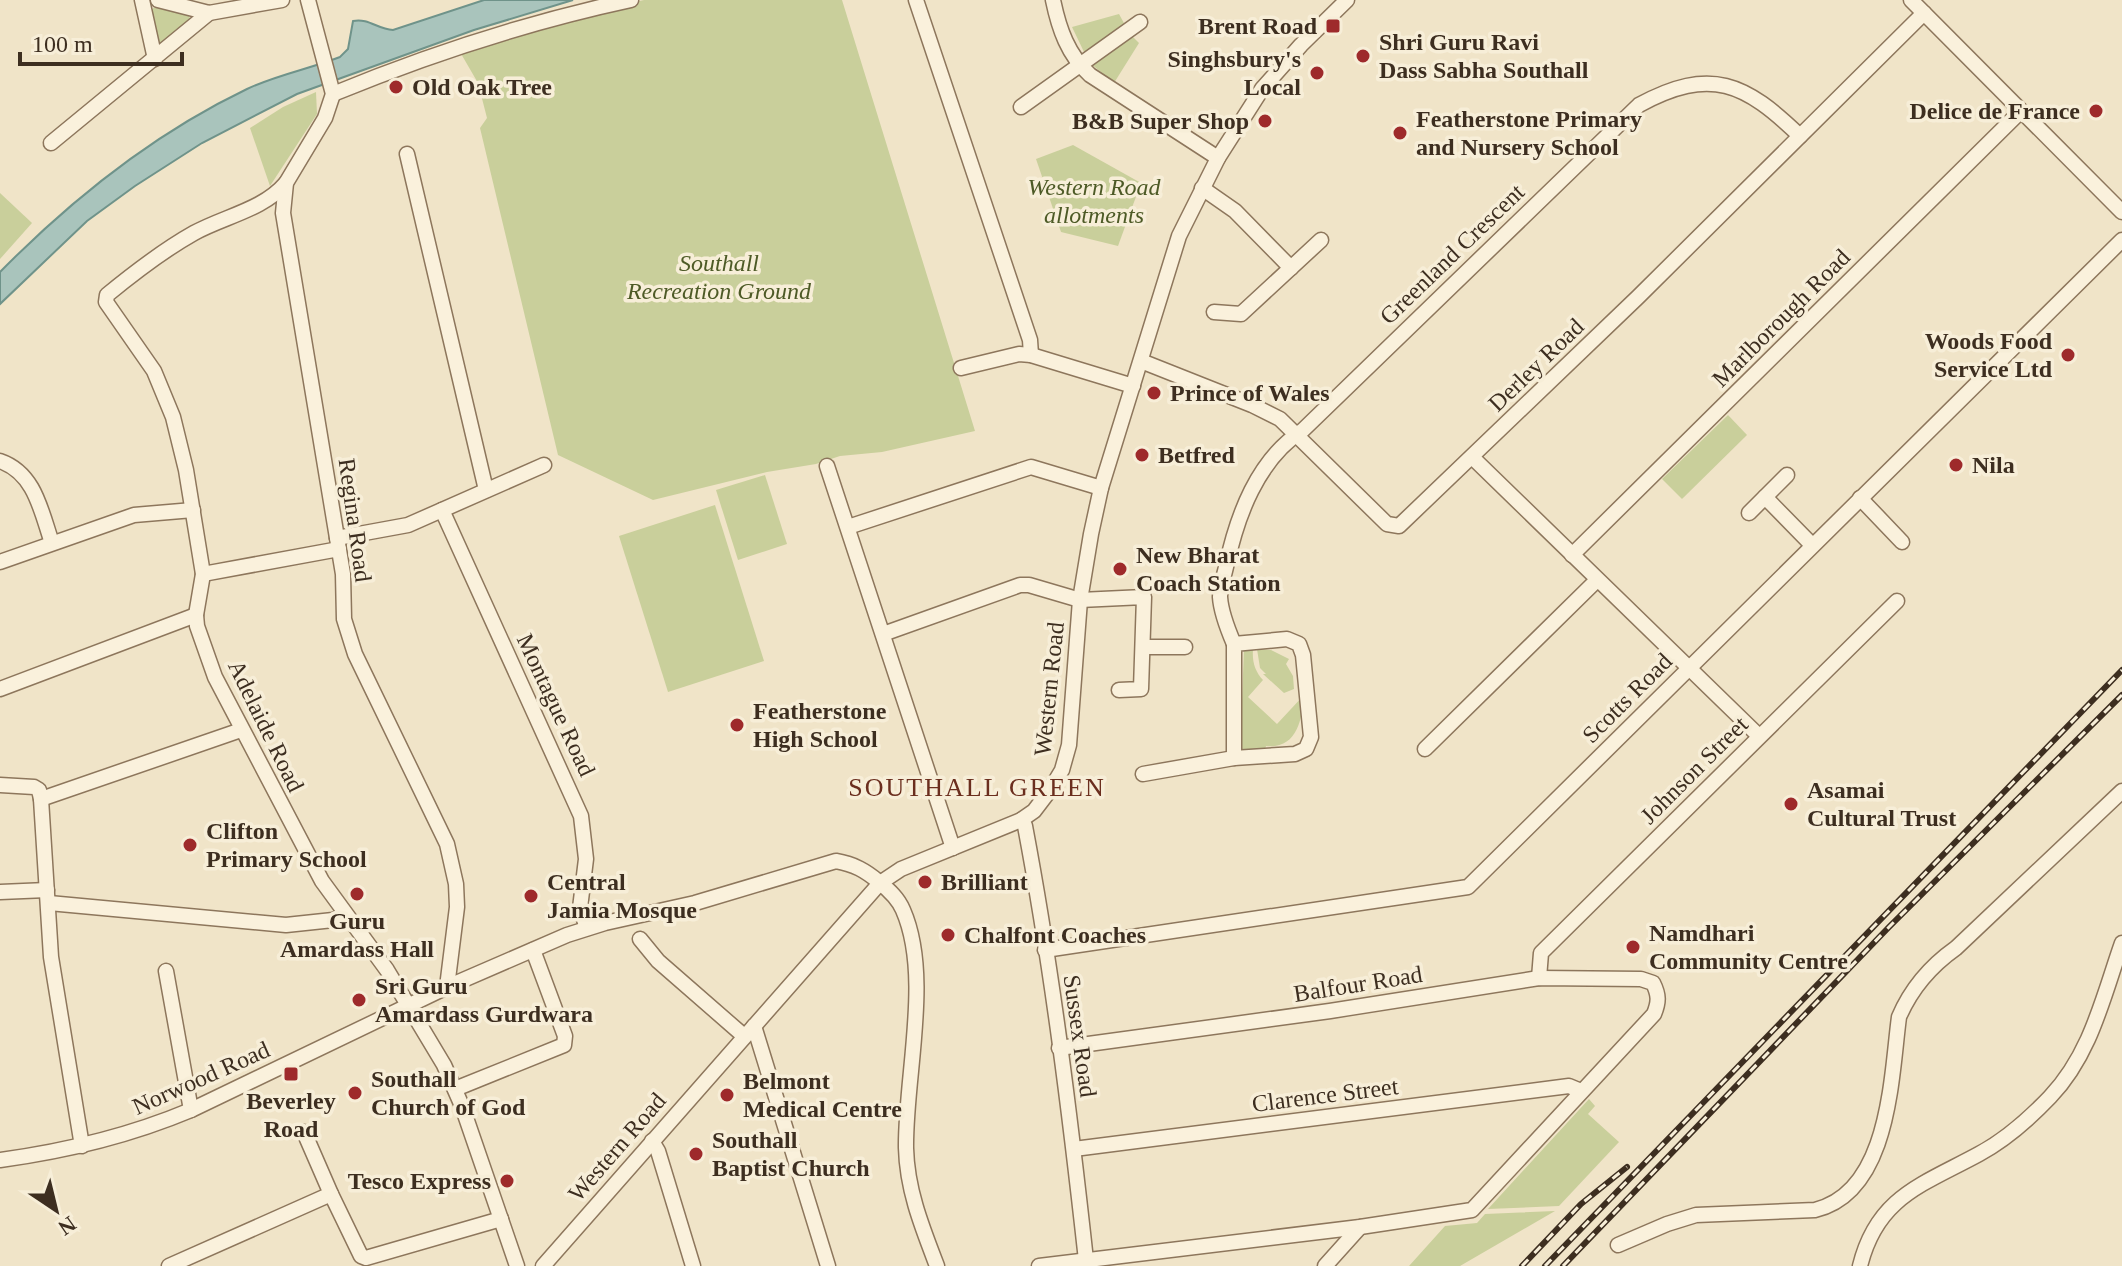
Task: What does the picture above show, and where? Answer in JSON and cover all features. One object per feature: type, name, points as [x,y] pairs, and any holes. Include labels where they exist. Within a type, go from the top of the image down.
[{"type":"street","points":[[142,0],[155,59]]},
{"type":"street","points":[[158,0],[209,13],[282,0]]},
{"type":"street","points":[[308,0],[332,90],[475,41],[631,0]]},
{"type":"street","points":[[916,0],[1030,340],[1031,355]]},
{"type":"street","points":[[1053,0],[1066,44],[1079,65],[1218,158]]},
{"type":"street","name":"Western Road","points":[[543,1266],[880,883],[901,869],[1021,820],[1034,811],[1050,790],[1062,770],[1069,745],[1080,600],[1101,488],[1179,236],[1218,158],[1262,89],[1347,0]]},
{"type":"street","points":[[1911,0],[2122,212]]},
{"type":"street","points":[[51,143],[209,13]]},
{"type":"street","name":"Derley Road","points":[[1141,361],[1280,419],[1393,527],[1404,522],[1472,457],[1924,13]]},
{"type":"street","points":[[1021,107],[1140,22]]},
{"type":"street","name":"Greenland Crescent","points":[[1234,644],[1220,596],[1232,537],[1250,492],[1282,449],[1639,105],[1662,92],[1686,84],[1712,83],[1738,89],[1771,108],[1800,136]]},
{"type":"street","name":"Regina Road","points":[[332,90],[325,118],[286,183],[283,203],[285,223],[338,544],[349,643],[441,827],[452,859],[457,907],[447,987]]},
{"type":"street","name":"Marlborough Road","points":[[1572,555],[2021,111]]},
{"type":"street","points":[[407,154],[486,490]]},
{"type":"street","points":[[259,204],[286,183]]},
{"type":"street","points":[[1202,188],[1235,211],[1291,268]]},
{"type":"street","points":[[259,204],[276,208],[285,223]]},
{"type":"street","name":"Adelaide Road","points":[[259,204],[197,231],[172,246],[105,298],[143,353],[165,392],[179,441],[203,574],[197,626],[215,677],[311,862],[410,1005],[455,1089],[517,1266]]},
{"type":"street","points":[[1214,312],[1241,314],[1321,240]]},
{"type":"street","name":"Scotts Road","points":[[1045,950],[1468,887],[2122,240]]},
{"type":"street","points":[[961,368],[1019,354],[1031,355],[1133,386]]},
{"type":"street","points":[[1472,457],[1759,736]]},
{"type":"street","points":[[0,461],[18,470],[29,482],[52,543]]},
{"type":"street","points":[[203,574],[403,526],[544,465]]},
{"type":"street","points":[[827,466],[928,780],[953,848]]},
{"type":"street","points":[[848,527],[1031,467],[1101,488]]},
{"type":"street","points":[[1749,513],[1787,475]]},
{"type":"street","points":[[1765,497],[1812,545]]},
{"type":"street","points":[[1860,498],[1902,542]]},
{"type":"street","points":[[0,562],[134,515],[193,510]]},
{"type":"street","name":"Montague Road","points":[[442,510],[581,816],[586,859],[580,908],[587,928]]},
{"type":"street","points":[[1425,749],[1597,580]]},
{"type":"street","points":[[883,634],[1020,585],[1080,600],[1144,597],[1141,689],[1119,690]]},
{"type":"street","name":"Johnson Street","points":[[1539,978],[1541,953],[1897,601]]},
{"type":"street","points":[[0,689],[196,615]]},
{"type":"street","points":[[1143,774],[1234,758],[1295,754],[1306,749],[1311,737],[1303,655],[1299,644],[1287,639],[1234,644],[1234,758]]},
{"type":"street","points":[[1143,647],[1185,647]]},
{"type":"street","points":[[0,785],[38,793],[241,730]]},
{"type":"street","points":[[1618,1245],[1696,1215],[1815,1210],[1844,1194],[1867,1170],[1877,1148],[1892,1084],[1899,1017],[1904,1007],[1934,965],[1956,948],[2122,791]]},
{"type":"street","points":[[38,793],[51,957],[82,1146]]},
{"type":"street","name":"Sussex Road","points":[[1021,820],[1036,884],[1074,1149],[1086,1260]]},
{"type":"street","name":"Norwood Road","points":[[0,1160],[82,1146],[138,1131],[191,1110],[447,987],[587,928],[695,903],[836,861],[858,867],[880,883]]},
{"type":"street","points":[[880,883],[903,909],[916,957],[906,1146],[915,1207],[937,1266]]},
{"type":"street","points":[[0,892],[47,890],[286,925],[333,920],[345,915]]},
{"type":"street","points":[[640,939],[658,961],[749,1031],[828,1266]]},
{"type":"street","points":[[1860,1266],[1865,1243],[1874,1226],[1898,1198],[1999,1141],[2052,1095],[2071,1070],[2093,1030],[2122,943]]},
{"type":"street","points":[[455,1089],[564,1045],[565,1036],[533,950]]},
{"type":"street","points":[[451,951],[458,966],[471,977]]},
{"type":"street","points":[[166,971],[191,1110]]},
{"type":"street","name":"Balfour Road","points":[[1059,1048],[1330,1011],[1539,978],[1641,979],[1653,983],[1659,1003],[1654,1014],[1581,1091]]},
{"type":"street","name":"Clarence Street","points":[[1074,1149],[1569,1086],[1581,1091]]},
{"type":"street","points":[[1039,1266],[1086,1260],[1157,1258],[1472,1210],[1581,1091]]},
{"type":"street","points":[[304,1132],[361,1256],[366,1258],[501,1219]]},
{"type":"street","points":[[652,1141],[658,1151],[693,1266]]},
{"type":"street","points":[[169,1266],[331,1194]]},
{"type":"street","points":[[1325,1266],[1360,1227]]},
{"type":"green space","name":"Southall Recreation Ground","points":[[644,0],[842,0],[975,431],[882,452],[840,456],[653,500],[558,455],[480,128],[487,118],[478,83],[460,52],[542,23]]},
{"type":"green space","points":[[155,7],[189,16],[191,21],[160,44],[151,10]]},
{"type":"green space","points":[[1119,14],[1125,25],[1085,54],[1072,27]]},
{"type":"green space","points":[[1131,35],[1139,43],[1114,83],[1090,63]]},
{"type":"green space","points":[[316,92],[317,114],[270,186],[250,128],[283,107]]},
{"type":"green space","name":"Western Road allotments","points":[[1073,145],[1141,183],[1118,246],[1061,232],[1036,159]]},
{"type":"green space","points":[[0,193],[32,223],[0,259]]},
{"type":"green space","points":[[1728,415],[1747,435],[1682,499],[1662,479]]},
{"type":"green space","points":[[765,475],[787,544],[738,560],[716,490]]},
{"type":"green space","points":[[715,505],[764,661],[668,692],[619,536]]},
{"type":"green space","points":[[1244,649],[1253,649],[1255,666],[1263,680],[1248,697],[1277,724],[1304,695],[1296,731],[1285,743],[1266,746],[1265,750],[1240,751]]},
{"type":"green space","points":[[1257,649],[1271,650],[1289,659],[1286,664],[1293,676],[1294,689],[1284,693],[1263,674],[1266,674],[1260,668]]},
{"type":"green space","points":[[1589,1099],[1595,1106],[1588,1114],[1619,1142],[1559,1206],[1488,1209]]},
{"type":"green space","points":[[1555,1211],[1460,1266],[1409,1266],[1445,1226],[1477,1223],[1485,1214]]},
{"type":"water","points":[[484,0],[573,0],[474,30],[297,94],[202,143],[87,221],[0,304],[0,272],[27,245],[115,170],[179,126],[258,84],[340,57],[348,49],[353,21],[364,21],[393,30]]},
{"type":"railway","points":[[1545,1266],[2122,670]]},
{"type":"railway","points":[[1563,1266],[1889,927],[2122,695]]},
{"type":"railway","points":[[1522,1266],[1581,1204],[1627,1167]]},
{"type":"place","name":"Brent Road","points":[[1333,26]]},
{"type":"place","name":"Shri Guru Ravi Dass Sabha Southall","points":[[1363,56]]},
{"type":"place","name":"Singhsbury's Local","points":[[1317,73]]},
{"type":"place","name":"Old Oak Tree","points":[[396,87]]},
{"type":"place","name":"Delice de France","points":[[2096,111]]},
{"type":"place","name":"B&B Super Shop","points":[[1265,121]]},
{"type":"place","name":"Featherstone Primary and Nursery School","points":[[1400,133]]},
{"type":"place","name":"Woods Food Service Ltd","points":[[2068,355]]},
{"type":"place","name":"Prince of Wales","points":[[1154,393]]},
{"type":"place","name":"Betfred","points":[[1142,455]]},
{"type":"place","name":"Nila","points":[[1956,465]]},
{"type":"place","name":"New Bharat Coach Station","points":[[1120,569]]},
{"type":"place","name":"Featherstone High School","points":[[737,725]]},
{"type":"place","name":"Asamai Cultural Trust","points":[[1791,804]]},
{"type":"place","name":"Clifton Primary School","points":[[190,845]]},
{"type":"place","name":"Brilliant","points":[[925,882]]},
{"type":"place","name":"Guru Amardass Hall","points":[[357,894]]},
{"type":"place","name":"Central Jamia Mosque","points":[[531,896]]},
{"type":"place","name":"Chalfont Coaches","points":[[948,935]]},
{"type":"place","name":"Namdhari Community Centre","points":[[1633,947]]},
{"type":"place","name":"Sri Guru Amardass Gurdwara","points":[[359,1000]]},
{"type":"place","name":"Beverley Road","points":[[291,1074]]},
{"type":"place","name":"Southall Church of God","points":[[355,1093]]},
{"type":"place","name":"Belmont Medical Centre","points":[[727,1095]]},
{"type":"place","name":"Southall Baptist Church","points":[[696,1154]]},
{"type":"place","name":"Tesco Express","points":[[507,1181]]},
{"type":"district","name":"SOUTHALL GREEN","points":[[977,787]]}]
